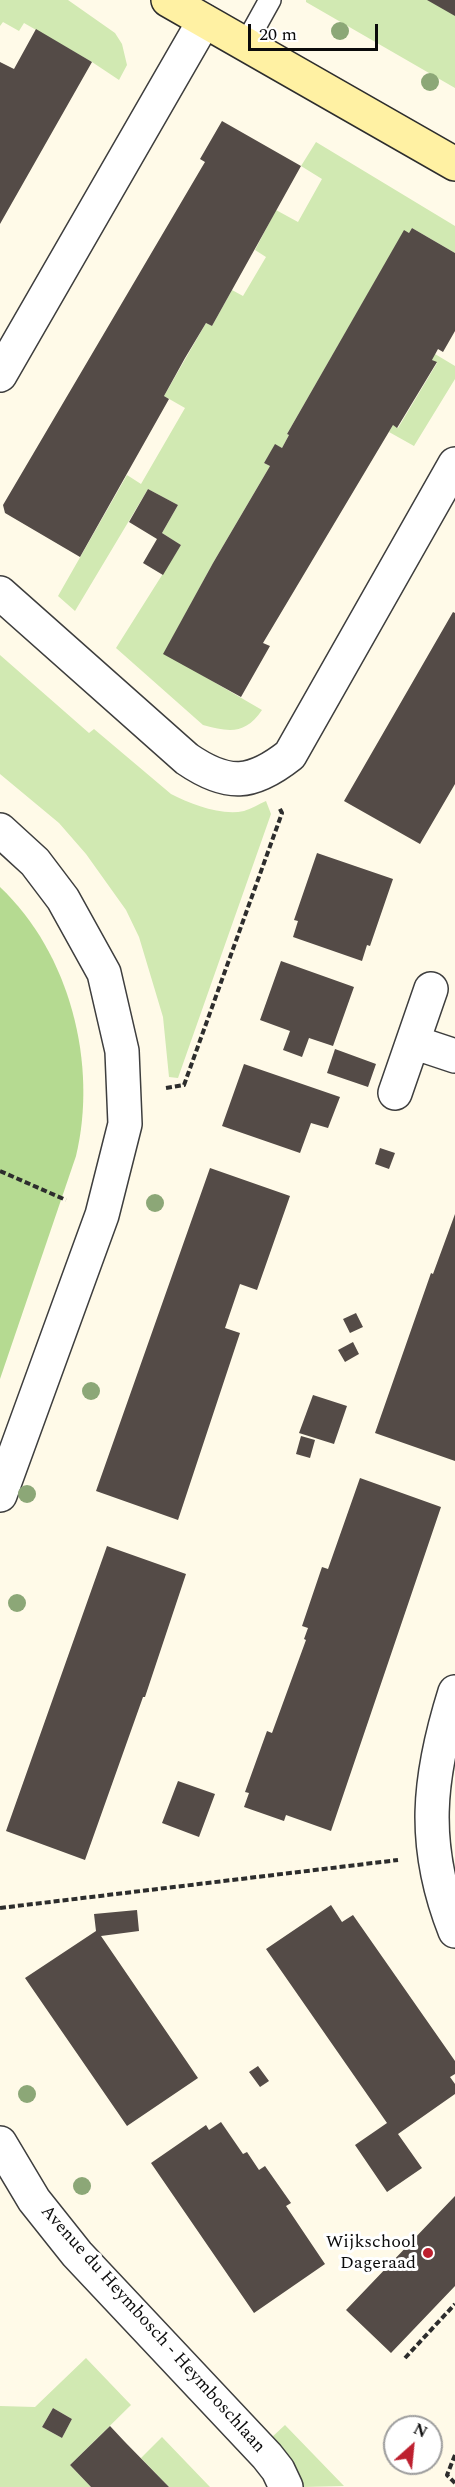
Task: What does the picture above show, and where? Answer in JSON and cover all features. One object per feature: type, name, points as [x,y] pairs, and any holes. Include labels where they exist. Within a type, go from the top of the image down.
[{"type":"street","points":[[168,0],[455,164]]},
{"type":"street","points":[[0,375],[204,21]]},
{"type":"street","points":[[0,593],[187,759],[206,772],[227,779],[250,778],[271,770],[290,755],[455,464]]},
{"type":"street","points":[[0,830],[35,862],[63,899],[104,973],[122,1051],[125,1124],[102,1215],[0,1495]]},
{"type":"street","points":[[395,1093],[431,989]]},
{"type":"street","points":[[412,1042],[455,1056]]},
{"type":"street","points":[[455,1692],[437,1758],[433,1780],[431,1823],[436,1866],[446,1909],[455,1931]]},
{"type":"street","name":"Avenue du Heymbosch - Heymboschlaan","points":[[0,2143],[34,2200],[77,2254],[267,2456],[278,2470],[286,2487]]},
{"type":"lane","points":[[245,45],[270,0]]},
{"type":"path","points":[[166,1088],[184,1085],[282,813],[276,802]]},
{"type":"path","points":[[0,1171],[102,1215]]},
{"type":"path","points":[[0,1908],[401,1860]]},
{"type":"path","points":[[405,2358],[455,2304]]},
{"type":"path","points":[[455,2455],[447,2475],[455,2483]]},
{"type":"green space","points":[[0,0],[68,0],[115,33],[122,44],[127,65],[119,80],[24,23],[19,31],[3,22],[0,26]]},
{"type":"green space","points":[[306,0],[455,0],[455,88],[306,2]]},
{"type":"green space","points":[[316,142],[455,226],[455,253],[412,228],[409,233],[404,231],[287,434],[289,435],[282,448],[275,445],[264,463],[270,466],[164,653],[262,710],[243,728],[221,729],[203,725],[116,648],[181,545],[162,533],[178,505],[148,489],[75,611],[58,596],[127,475],[141,484],[185,408],[164,396],[206,323],[212,326],[232,290],[243,296],[266,257],[255,250],[276,210],[298,222],[322,179],[301,166]]},
{"type":"green space","points":[[435,354],[455,366],[455,379],[414,446],[389,432],[393,425],[398,428],[437,363],[432,360]]},
{"type":"green space","points":[[0,655],[89,733],[94,729],[171,794],[197,805],[226,812],[244,811],[266,801],[271,814],[178,1078],[169,1077],[163,1017],[139,937],[126,910],[86,854],[59,823],[0,774]]},
{"type":"green space","points":[[0,887],[24,914],[44,944],[61,977],[80,1048],[83,1084],[82,1121],[76,1156],[0,1379]]},
{"type":"green space","points":[[86,2358],[131,2405],[70,2465],[91,2487],[0,2487],[0,2406],[35,2407]],"holes":[[[53,2408],[72,2419],[62,2438],[42,2427]]]},
{"type":"green space","points":[[285,2425],[344,2486],[303,2487],[285,2452],[272,2437]]},
{"type":"green space","points":[[162,2437],[210,2487],[169,2487],[141,2458]]},
{"type":"building","points":[[427,0],[455,0],[455,16]]},
{"type":"building","points":[[36,29],[92,62],[0,224],[0,62],[14,69]]},
{"type":"building","points":[[222,121],[301,166],[212,326],[206,323],[185,358],[164,396],[169,399],[80,557],[5,513],[3,505],[205,162],[200,159]]},
{"type":"building","points":[[412,228],[455,253],[455,331],[443,352],[438,349],[432,360],[437,362],[397,428],[393,425],[263,643],[270,646],[241,697],[163,654],[270,466],[264,463],[275,444],[282,448],[289,435],[287,434],[404,230],[409,233]]},
{"type":"building","points":[[148,489],[178,505],[162,533],[181,545],[163,575],[143,563],[157,539],[129,522]]},
{"type":"building","points":[[453,612],[455,613],[455,784],[420,844],[344,801]]},
{"type":"building","points":[[317,853],[393,879],[370,946],[367,945],[362,961],[293,937],[298,921],[294,920]]},
{"type":"building","points":[[281,961],[354,987],[333,1046],[309,1038],[302,1057],[283,1050],[290,1031],[260,1020]]},
{"type":"building","points":[[335,1049],[376,1064],[368,1087],[327,1073]]},
{"type":"building","points":[[244,1064],[340,1097],[328,1128],[311,1123],[300,1153],[222,1126]]},
{"type":"building","points":[[380,1148],[395,1153],[389,1169],[375,1164]]},
{"type":"building","points":[[210,1168],[290,1196],[257,1290],[240,1284],[225,1328],[240,1333],[178,1520],[96,1491]]},
{"type":"building","points":[[455,1214],[455,1461],[375,1433],[431,1273],[433,1274]]},
{"type":"building","points":[[356,1313],[363,1327],[350,1333],[343,1319]]},
{"type":"building","points":[[353,1342],[359,1354],[345,1362],[338,1350]]},
{"type":"building","points":[[313,1395],[347,1406],[334,1444],[299,1433]]},
{"type":"building","points":[[301,1436],[315,1440],[310,1458],[296,1454]]},
{"type":"building","points":[[360,1478],[441,1507],[331,1831],[286,1815],[284,1821],[244,1807],[249,1793],[245,1792],[267,1731],[272,1733],[306,1640],[304,1639],[308,1628],[302,1626],[322,1567],[328,1569]]},
{"type":"building","points":[[107,1546],[186,1574],[145,1697],[143,1697],[85,1860],[6,1831]]},
{"type":"building","points":[[178,1781],[215,1794],[199,1837],[162,1823]]},
{"type":"building","points":[[331,1905],[342,1922],[353,1915],[455,2061],[455,2074],[450,2077],[455,2084],[455,2094],[398,2134],[422,2168],[387,2192],[355,2145],[387,2123],[266,1949]]},
{"type":"building","points":[[137,1910],[139,1931],[101,1936],[198,2078],[127,2126],[25,1978],[96,1931],[94,1914]]},
{"type":"building","points":[[258,2066],[269,2081],[260,2087],[249,2072]]},
{"type":"building","points":[[221,2122],[243,2154],[247,2152],[259,2170],[265,2166],[291,2203],[286,2206],[325,2264],[254,2313],[151,2163],[206,2125],[209,2130]]},
{"type":"building","name":"Wijkschool Dageraad","points":[[455,2196],[455,2286],[391,2353],[346,2310]]},
{"type":"building","points":[[53,2408],[72,2419],[62,2438],[42,2427]]},
{"type":"building","points":[[110,2426],[169,2487],[91,2487],[70,2465]]},
{"type":"place","name":"Wijkschool Dageraad","points":[[428,2253]]}]
